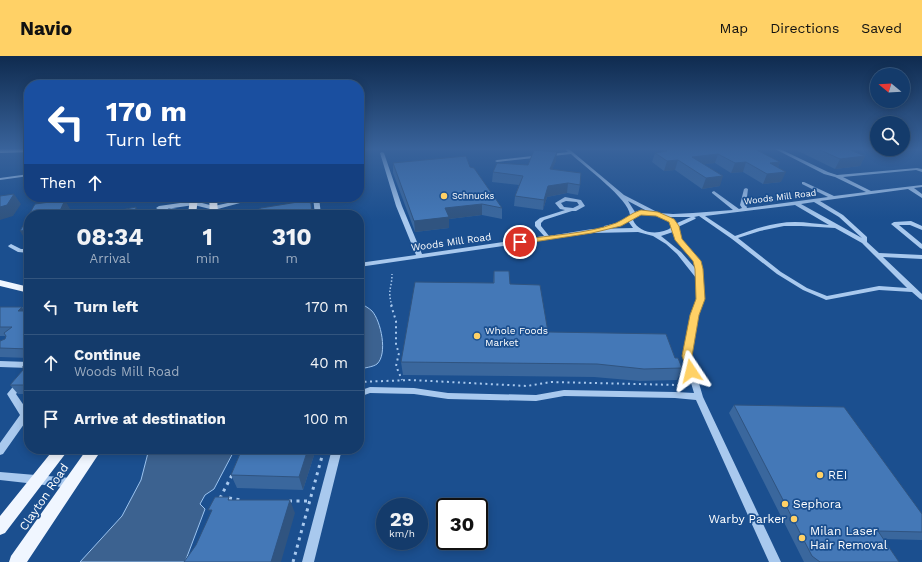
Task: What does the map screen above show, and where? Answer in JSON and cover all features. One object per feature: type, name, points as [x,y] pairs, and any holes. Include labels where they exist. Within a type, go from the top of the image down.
[{"type":"main road","points":[[0,283],[24,289]]},
{"type":"main road","name":"Clayton Road","points":[[0,528],[58,454]]},
{"type":"main road","name":"Clayton Road","points":[[17,562],[92,454]]},
{"type":"street","points":[[388,173],[399,206],[420,256]]},
{"type":"street","points":[[595,173],[622,196],[632,210],[630,222],[632,225],[668,242],[680,252],[699,278]]},
{"type":"street","points":[[825,173],[837,176],[870,192]]},
{"type":"street","points":[[837,176],[876,173]]},
{"type":"street","points":[[0,179],[24,176]]},
{"type":"street","points":[[804,183],[834,198]]},
{"type":"street","name":"Woods Mill Road","points":[[364,264],[592,231],[619,224],[641,212],[684,216],[710,214],[816,202],[870,192],[922,186]]},
{"type":"street","points":[[908,187],[922,196]]},
{"type":"street","points":[[746,189],[743,205],[746,210]]},
{"type":"street","points":[[714,192],[738,211]]},
{"type":"street","points":[[622,196],[672,220],[679,240],[697,261],[700,299],[695,315],[687,356],[699,398],[775,562]]},
{"type":"street","points":[[159,210],[187,202]]},
{"type":"street","points":[[198,202],[212,210]]},
{"type":"street","points":[[217,210],[243,202]]},
{"type":"street","points":[[816,202],[851,223],[865,238],[864,242]]},
{"type":"street","points":[[797,204],[864,242],[922,298]]},
{"type":"street","points":[[159,210],[178,210]]},
{"type":"street","points":[[548,238],[538,226],[538,222],[542,219],[570,210]]},
{"type":"street","name":"Woods Mill Road","points":[[652,234],[669,232],[688,219],[710,214]]},
{"type":"street","points":[[702,216],[734,238],[779,273],[805,289],[826,298],[879,288],[913,290]]},
{"type":"street","points":[[922,228],[911,223],[894,224],[922,247]]},
{"type":"street","points":[[734,238],[751,231],[785,225],[800,224],[835,226]]},
{"type":"street","name":"Woods Mill Road","points":[[592,231],[641,230]]},
{"type":"street","points":[[10,246],[20,251],[24,251]]},
{"type":"street","points":[[877,255],[922,257]]},
{"type":"street","points":[[0,309],[24,310]]},
{"type":"street","points":[[0,364],[24,365]]},
{"type":"street","points":[[24,379],[11,394],[24,410]]},
{"type":"street","points":[[364,392],[370,390],[414,390],[448,396],[536,398],[564,393],[675,395],[699,398]]},
{"type":"street","points":[[0,451],[24,418]]},
{"type":"street","points":[[308,562],[336,454]]},
{"type":"street","points":[[0,476],[72,483]]},
{"type":"path","points":[[392,274],[392,282],[388,293],[396,320],[396,345],[398,353],[396,366],[402,380]]},
{"type":"path","points":[[364,382],[402,380],[527,386],[551,382],[678,384]]},
{"type":"path","points":[[293,562],[323,454]]},
{"type":"path","points":[[217,504],[235,470]]},
{"type":"path","points":[[220,497],[245,501]]},
{"type":"path","points":[[281,501],[310,501]]},
{"type":"water","points":[[364,305],[372,311],[378,322],[383,345],[380,359],[377,364],[364,368]]},
{"type":"water","points":[[148,454],[232,454],[214,489],[205,495],[200,504],[205,509],[185,562],[80,562],[122,516],[141,480]]},
{"type":"building","name":"Schnucks","points":[[396,173],[477,173],[502,208],[482,204],[445,208],[449,217],[414,221]]},
{"type":"building","points":[[498,173],[581,173],[580,185],[568,183],[548,186],[544,200],[515,196],[523,176]]},
{"type":"building","points":[[698,173],[717,173],[723,176],[706,178]]},
{"type":"building","points":[[765,173],[780,173],[767,174]]},
{"type":"building","points":[[14,194],[7,205],[0,207],[0,196]]},
{"type":"building","points":[[64,202],[60,210],[32,210],[35,204]]},
{"type":"building","points":[[298,202],[308,202],[311,203],[312,210],[257,210]]},
{"type":"building","points":[[136,207],[136,210],[121,210]]},
{"type":"building","points":[[24,224],[24,231],[20,231]]},
{"type":"building","name":"Whole Foods Market","points":[[494,271],[509,271],[510,284],[540,285],[548,332],[666,334],[675,358],[678,358],[682,368],[644,369],[597,364],[401,362],[415,282],[494,283]]},
{"type":"building","points":[[0,307],[22,307],[18,311],[24,311],[24,349],[0,348],[0,341],[5,339],[6,336],[4,333],[12,327],[0,327]]},
{"type":"building","points":[[24,365],[24,385],[10,385],[23,370]]},
{"type":"building","name":"REI","points":[[734,405],[844,407],[922,514],[922,532],[878,531],[899,562],[820,562],[812,556]]},
{"type":"building","points":[[240,454],[306,454],[299,477],[231,475]]},
{"type":"building","points":[[215,497],[229,497],[228,500],[290,500],[271,562],[184,562],[196,545],[212,510],[208,510]]},
{"type":"place","name":"Schnucks","points":[[444,196]]},
{"type":"place","name":"Whole Foods Market","points":[[477,336]]},
{"type":"place","name":"REI","points":[[820,475]]},
{"type":"place","name":"Sephora","points":[[785,504]]},
{"type":"place","name":"Warby Parker","points":[[794,519]]},
{"type":"place","name":"Milan Laser Hair Removal","points":[[802,538]]},
{"type":"route","points":[[520,242],[592,231],[619,224],[641,212],[663,215],[672,220],[675,226],[676,235],[697,261],[699,269],[700,299],[695,315],[687,356],[691,371]]}]
